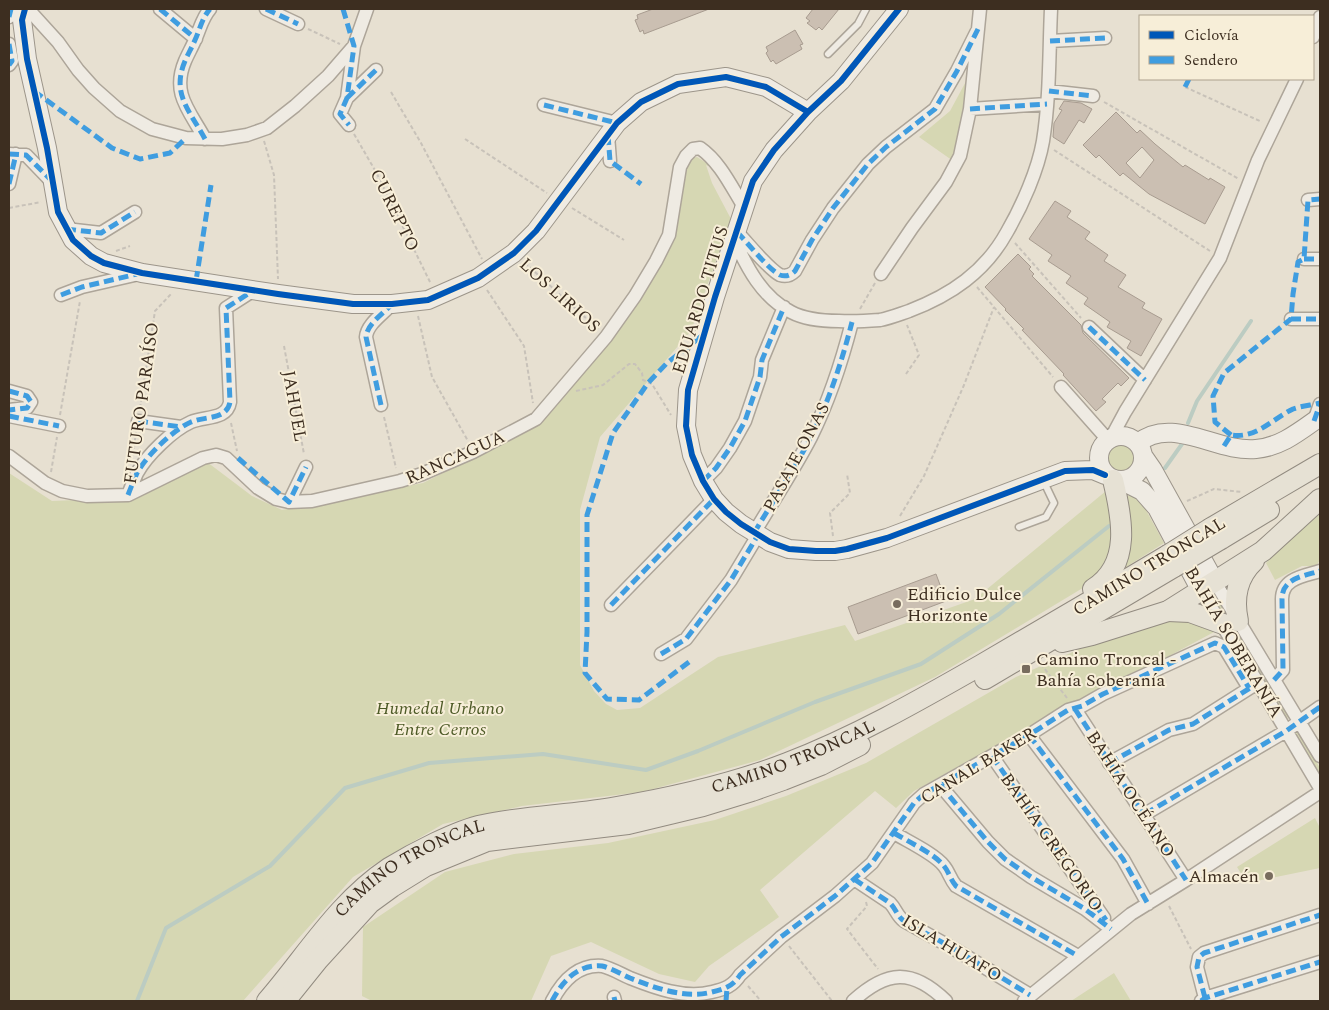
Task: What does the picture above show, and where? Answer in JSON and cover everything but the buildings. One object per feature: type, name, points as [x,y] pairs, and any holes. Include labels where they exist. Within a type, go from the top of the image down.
[{"type":"main road","name":"CAMINO TRONCAL","points":[[285,1001],[318,960],[370,903],[426,866],[487,841],[628,824],[752,792],[821,765],[908,722],[1032,652],[1320,464]]},
{"type":"main road","points":[[989,660],[1037,624],[1098,586],[1114,569],[1121,544],[1120,511],[1113,478]]},
{"type":"main road","name":"CAMINO TRONCAL","points":[[1216,533],[1320,480]]},
{"type":"main road","points":[[1168,611],[1190,612],[1230,622],[1240,580],[1249,565],[1320,499]]},
{"type":"main road","points":[[1032,652],[1168,611],[1263,551]]},
{"type":"main road","name":"CAMINO TRONCAL","points":[[267,1001],[335,917],[358,893],[388,869],[421,850],[481,825],[610,808],[706,789],[742,780],[790,762],[872,726],[1171,561]]},
{"type":"street","points":[[9,17],[11,9]]},
{"type":"street","points":[[353,48],[328,76],[267,128],[247,135],[222,139],[186,138],[152,129],[120,111],[94,88],[78,70],[58,42],[27,9],[22,20],[27,59],[47,148],[58,212],[73,240],[91,256],[104,263],[142,273],[353,304],[414,302],[437,297],[483,275],[514,253],[560,201],[612,129],[641,102],[678,84],[726,77],[766,87],[808,112]]},
{"type":"street","points":[[160,9],[196,39]]},
{"type":"street","points":[[205,139],[184,103],[179,89],[184,62],[196,39],[200,24],[210,9]]},
{"type":"street","points":[[266,9],[298,24]]},
{"type":"street","points":[[349,126],[340,114],[347,98],[353,48],[367,9]]},
{"type":"street","name":"EDUARDO TITUS","points":[[899,9],[841,81],[808,112],[769,158],[753,182],[694,364],[688,390],[686,426],[692,455],[702,481],[714,499],[726,512],[770,542],[789,549],[835,551],[887,538],[1065,471],[1085,469],[1113,478]]},
{"type":"street","points":[[881,274],[946,182],[960,156],[970,109],[980,9]]},
{"type":"street","points":[[736,235],[746,267],[767,295],[784,308],[803,317],[823,321],[882,320],[926,304],[970,278],[996,249],[1006,233],[1032,177],[1043,142],[1048,98],[1051,9]]},
{"type":"street","points":[[1314,33],[1320,17]]},
{"type":"street","points":[[736,235],[772,269],[782,276],[791,275],[833,208],[868,164],[886,147],[935,109],[978,29]]},
{"type":"street","points":[[1050,41],[1105,38]]},
{"type":"street","points":[[9,44],[12,61],[9,65]]},
{"type":"street","points":[[347,98],[376,70]]},
{"type":"street","points":[[1121,444],[1125,412],[1220,258],[1250,185],[1258,160],[1297,80]]},
{"type":"street","points":[[970,109],[1048,98],[1093,96]]},
{"type":"street","points":[[544,105],[612,129]]},
{"type":"street","points":[[610,161],[612,129]]},
{"type":"street","name":"RANCAGUA","points":[[9,456],[45,483],[62,491],[87,496],[128,495],[203,458],[216,455],[226,458],[258,488],[276,499],[289,502],[312,501],[400,481],[422,474],[474,452],[536,419],[606,337],[635,296],[664,246],[669,235],[680,167],[686,156],[693,150],[700,148],[710,155],[744,207]]},
{"type":"street","points":[[9,184],[13,154],[26,155],[31,158],[52,182]]},
{"type":"street","points":[[66,229],[101,233],[135,212]]},
{"type":"street","points":[[1304,260],[1320,259]]},
{"type":"street","points":[[61,295],[82,287],[142,273]]},
{"type":"street","points":[[128,495],[138,472],[154,450],[192,421],[224,414],[229,409],[226,308],[254,290]]},
{"type":"street","points":[[381,405],[366,331],[392,304]]},
{"type":"street","points":[[702,481],[716,468],[745,421],[760,377],[762,360],[784,308]]},
{"type":"street","points":[[1291,319],[1320,319]]},
{"type":"street","name":"PASAJE ONAS","points":[[661,654],[686,639],[731,580],[811,437],[830,392],[852,322]]},
{"type":"street","points":[[1089,327],[1145,380]]},
{"type":"street","points":[[1061,387],[1121,444],[1142,466],[1138,474],[1131,479],[1113,478],[1100,467],[1098,457],[1121,444]]},
{"type":"street","points":[[9,391],[27,396],[31,402],[27,408],[9,410]]},
{"type":"street","points":[[1317,419],[1320,404]]},
{"type":"street","points":[[9,416],[58,426]]},
{"type":"street","name":"EDUARDO TITUS","points":[[1065,471],[1086,455],[1155,433],[1193,436],[1234,448],[1254,449],[1282,442],[1317,419]]},
{"type":"street","points":[[138,421],[182,427]]},
{"type":"street","name":"BAHÍA SOBERANÍA","points":[[1121,444],[1153,470],[1208,586]]},
{"type":"street","name":"JAHUEL","points":[[289,502],[306,467]]},
{"type":"street","name":"BAHÍA SOBERANÍA","points":[[1113,478],[1142,491],[1157,508],[1230,622],[1274,680],[1320,756]]},
{"type":"street","points":[[610,605],[714,499]]},
{"type":"street","points":[[1274,680],[1283,670],[1282,599],[1284,588],[1292,580],[1320,571]]},
{"type":"street","name":"BAHÍA SOBERANÍA","points":[[1230,622],[1254,686],[1286,730],[1320,788]]},
{"type":"street","name":"CANAL BAKER","points":[[552,1001],[563,983],[577,971],[589,967],[603,966],[646,984],[691,995],[727,995],[740,974],[781,936],[857,881],[894,833],[914,803],[924,794],[1029,735],[1068,710],[1075,709],[1215,643],[1224,647],[1254,686]]},
{"type":"street","points":[[1109,763],[1169,730],[1193,724],[1254,686]]},
{"type":"street","points":[[1145,814],[1286,730],[1320,707]]},
{"type":"street","name":"BAHÍA OCÉANO","points":[[1075,709],[1109,763],[1145,814],[1186,880]]},
{"type":"street","points":[[1029,735],[1104,832],[1123,859],[1148,904]]},
{"type":"street","name":"BAHÍA GREGORIO","points":[[992,756],[1111,929]]},
{"type":"street","points":[[940,785],[988,842],[1005,859],[1085,909],[1111,929]]},
{"type":"street","points":[[1027,998],[1111,929],[1320,792]]},
{"type":"street","points":[[894,833],[939,860],[945,867],[949,879],[956,886],[1078,956]]},
{"type":"street","name":"ISLA HUAFO","points":[[857,881],[890,903],[895,908],[897,916],[904,921],[956,950],[1027,998]]},
{"type":"street","points":[[1320,915],[1204,953],[1197,962],[1203,1000],[1320,962]]},
{"type":"street","points":[[853,1001],[870,986],[886,978],[897,977],[912,979],[926,985],[946,1001]]},
{"type":"lane","points":[[828,54],[858,24],[866,9]]},
{"type":"lane","points":[[1019,527],[1046,518],[1054,503],[1042,479]]},
{"type":"path","points":[[298,24],[353,48]]},
{"type":"path","points":[[1185,87],[1274,128]]},
{"type":"path","points":[[391,92],[421,143],[483,275],[524,346],[536,419]]},
{"type":"path","points":[[1093,96],[1250,185]]},
{"type":"path","points":[[261,130],[274,175],[278,294]]},
{"type":"path","points":[[465,139],[624,240]]},
{"type":"path","points":[[1043,142],[1220,258]]},
{"type":"path","points":[[9,208],[55,199]]},
{"type":"path","points":[[1006,233],[1089,327]]},
{"type":"path","points":[[852,322],[881,274]]},
{"type":"path","points":[[970,278],[1061,387]]},
{"type":"path","points":[[31,474],[50,474],[82,287]]},
{"type":"path","points":[[414,302],[432,377],[474,452]]},
{"type":"path","points":[[887,538],[924,476],[964,385],[994,307]]},
{"type":"path","points":[[902,313],[919,355],[906,374]]},
{"type":"path","points":[[573,392],[603,385],[629,364],[635,364],[642,373],[643,380],[652,384],[672,417],[686,426]]},
{"type":"path","points":[[381,405],[400,481]]},
{"type":"path","points":[[229,409],[238,458]]},
{"type":"path","points":[[835,551],[830,513],[850,493],[847,474]]},
{"type":"path","points":[[1218,489],[1249,491]]},
{"type":"path","points":[[1032,652],[1075,709]]},
{"type":"path","points":[[857,881],[867,906],[847,929],[886,978]]},
{"type":"path","points":[[1163,895],[1197,962]]},
{"type":"path","points":[[781,936],[832,1001]]},
{"type":"path","points":[[740,974],[761,1001]]},
{"type":"green space","points":[[977,61],[956,163],[919,137],[950,111]]},
{"type":"green space","name":"Humedal Urbano Entre Cerros","points":[[697,157],[708,164],[708,166],[706,165],[712,183],[731,219],[691,331],[600,437],[580,510],[580,665],[594,691],[606,704],[617,710],[640,708],[718,657],[845,625],[855,641],[975,599],[1106,491],[1114,537],[1108,562],[1096,580],[935,677],[760,760],[642,792],[522,806],[443,824],[353,877],[243,1001],[9,1001],[9,473],[52,501],[125,498],[207,462],[252,496],[282,510],[423,483],[537,426],[611,338],[669,241],[680,182],[690,159]]},
{"type":"green space","points":[[1120,443],[1126,444],[1134,452],[1134,464],[1126,472],[1120,473],[1114,472],[1106,464],[1105,458],[1106,452],[1114,444]]},
{"type":"green space","points":[[1121,495],[1132,496],[1141,501],[1164,543],[1115,574]]},
{"type":"green space","points":[[1320,508],[1320,560],[1316,566],[1302,566],[1275,580],[1266,563],[1308,518]]},
{"type":"green space","points":[[1214,592],[1288,716],[1287,719],[1284,718],[1210,594]]},
{"type":"green space","points":[[1181,616],[1216,631],[1078,700],[914,791],[896,808],[875,791],[760,890],[779,917],[709,966],[695,982],[659,974],[591,942],[551,956],[531,1001],[372,1001],[362,996],[363,927],[445,872],[514,854],[608,843],[715,820],[786,796],[866,763],[1016,677],[1093,643]]},
{"type":"green space","points":[[1298,730],[1320,768],[1320,772],[1318,772],[1294,732]]},
{"type":"green space","points":[[1315,818],[1320,828],[1320,868],[1247,883],[1237,867]]},
{"type":"green space","points":[[1114,973],[1131,1001],[1071,1001]]},
{"type":"waterway","points":[[1188,423],[1197,401],[1251,321]]},
{"type":"waterway","points":[[1165,468],[1182,444]]},
{"type":"waterway","points":[[137,1001],[166,928],[270,866],[345,788],[429,763],[543,754],[646,770],[698,751],[815,702],[921,664],[999,614],[1109,526]]},
{"type":"marked path","points":[[9,17],[11,9]]},
{"type":"marked path","points":[[160,9],[196,39]]},
{"type":"marked path","points":[[205,139],[188,111],[181,93],[180,83],[185,61],[203,20],[210,9]]},
{"type":"marked path","points":[[266,9],[298,24]]},
{"type":"marked path","points":[[343,9],[354,46],[347,98],[340,114],[349,125]]},
{"type":"marked path","points":[[737,232],[775,272],[784,276],[795,271],[833,208],[868,164],[886,147],[935,109],[978,29]]},
{"type":"marked path","points":[[1050,41],[1105,38]]},
{"type":"marked path","points":[[9,44],[12,61],[9,65]]},
{"type":"marked path","points":[[347,98],[376,70]]},
{"type":"marked path","points":[[1185,87],[1188,80]]},
{"type":"marked path","points":[[34,91],[112,148],[140,159],[170,153],[186,138]]},
{"type":"marked path","points":[[1049,91],[1093,96]]},
{"type":"marked path","points":[[970,109],[1047,104]]},
{"type":"marked path","points":[[544,105],[617,123]]},
{"type":"marked path","points":[[608,135],[610,161],[641,184]]},
{"type":"marked path","points":[[9,154],[26,155],[51,180]]},
{"type":"marked path","points":[[9,184],[16,154]]},
{"type":"marked path","points":[[196,281],[211,185]]},
{"type":"marked path","points":[[1231,435],[1215,422],[1213,396],[1224,373],[1291,319],[1298,262],[1304,259],[1308,200],[1320,199]]},
{"type":"marked path","points":[[66,229],[101,233],[135,212]]},
{"type":"marked path","points":[[1304,259],[1320,259]]},
{"type":"marked path","points":[[61,295],[82,287],[137,274]]},
{"type":"marked path","points":[[128,495],[141,466],[169,437],[191,422],[220,415],[228,408],[230,402],[226,308],[254,290]]},
{"type":"marked path","points":[[381,405],[366,337],[372,323],[392,304]]},
{"type":"marked path","points":[[703,481],[716,468],[745,421],[760,377],[762,360],[784,307]]},
{"type":"marked path","points":[[1291,319],[1320,319]]},
{"type":"marked path","points":[[754,533],[798,461],[818,423],[835,381],[852,322]]},
{"type":"marked path","points":[[1089,327],[1145,380]]},
{"type":"marked path","points":[[689,662],[639,700],[607,699],[585,673],[587,515],[613,433],[648,383],[667,363],[703,335]]},
{"type":"marked path","points":[[9,391],[27,396],[31,402],[27,408],[9,410]]},
{"type":"marked path","points":[[1224,446],[1231,435],[1248,434],[1264,427],[1293,409],[1320,403]]},
{"type":"marked path","points":[[1314,421],[1320,404]]},
{"type":"marked path","points":[[9,416],[59,426]]},
{"type":"marked path","points":[[138,421],[181,427]]},
{"type":"marked path","points":[[238,458],[289,502],[306,467]]},
{"type":"marked path","points":[[611,605],[714,499]]},
{"type":"marked path","points":[[661,654],[686,639],[731,580],[758,535]]},
{"type":"marked path","points":[[1274,680],[1283,670],[1283,592],[1286,586],[1295,579],[1320,571]]},
{"type":"marked path","points":[[552,1001],[571,976],[578,971],[593,966],[602,966],[650,985],[681,993],[702,994],[725,988],[734,982],[781,937],[835,896],[872,863],[914,803],[924,794],[1029,735],[1068,710],[1082,706],[1103,694],[1215,643],[1224,647],[1249,688]]},
{"type":"marked path","points":[[1109,763],[1169,730],[1193,724],[1258,683]]},
{"type":"marked path","points":[[1145,814],[1286,731],[1320,707]]},
{"type":"marked path","points":[[1075,709],[1186,880]]},
{"type":"marked path","points":[[1029,735],[1123,859],[1148,904]]},
{"type":"marked path","points":[[992,756],[1106,920]]},
{"type":"marked path","points":[[940,785],[988,842],[1005,859],[1085,909],[1111,929]]},
{"type":"marked path","points":[[894,833],[940,861],[956,886],[1078,956]]},
{"type":"marked path","points":[[854,879],[890,903],[904,921],[1030,995]]},
{"type":"marked path","points":[[1205,998],[1197,967],[1199,957],[1204,953],[1320,915]]},
{"type":"marked path","points":[[1201,1001],[1205,998],[1320,962]]},
{"type":"marked path","points":[[726,1001],[727,988]]},
{"type":"marked path","points":[[614,997],[615,1001]]},
{"type":"cycle path","points":[[25,9],[22,20],[27,59],[47,148],[58,212],[73,240],[91,256],[104,263],[142,273],[353,304],[392,304],[428,300],[478,278],[514,253],[536,231],[617,123],[641,102],[678,84],[726,77],[766,87],[808,112]]},
{"type":"cycle path","points":[[899,9],[841,81],[808,112],[774,150],[753,181],[715,297],[688,390],[686,426],[692,455],[703,481],[714,499],[726,512],[770,542],[789,549],[835,551],[887,538],[1065,471],[1093,470],[1105,475]]},
{"type":"place","name":"Edificio Dulce Horizonte","points":[[897,604]]},
{"type":"place","name":"Camino Troncal - Bahía Soberanía","points":[[1026,669]]},
{"type":"place","name":"Almacén","points":[[1269,876]]}]
